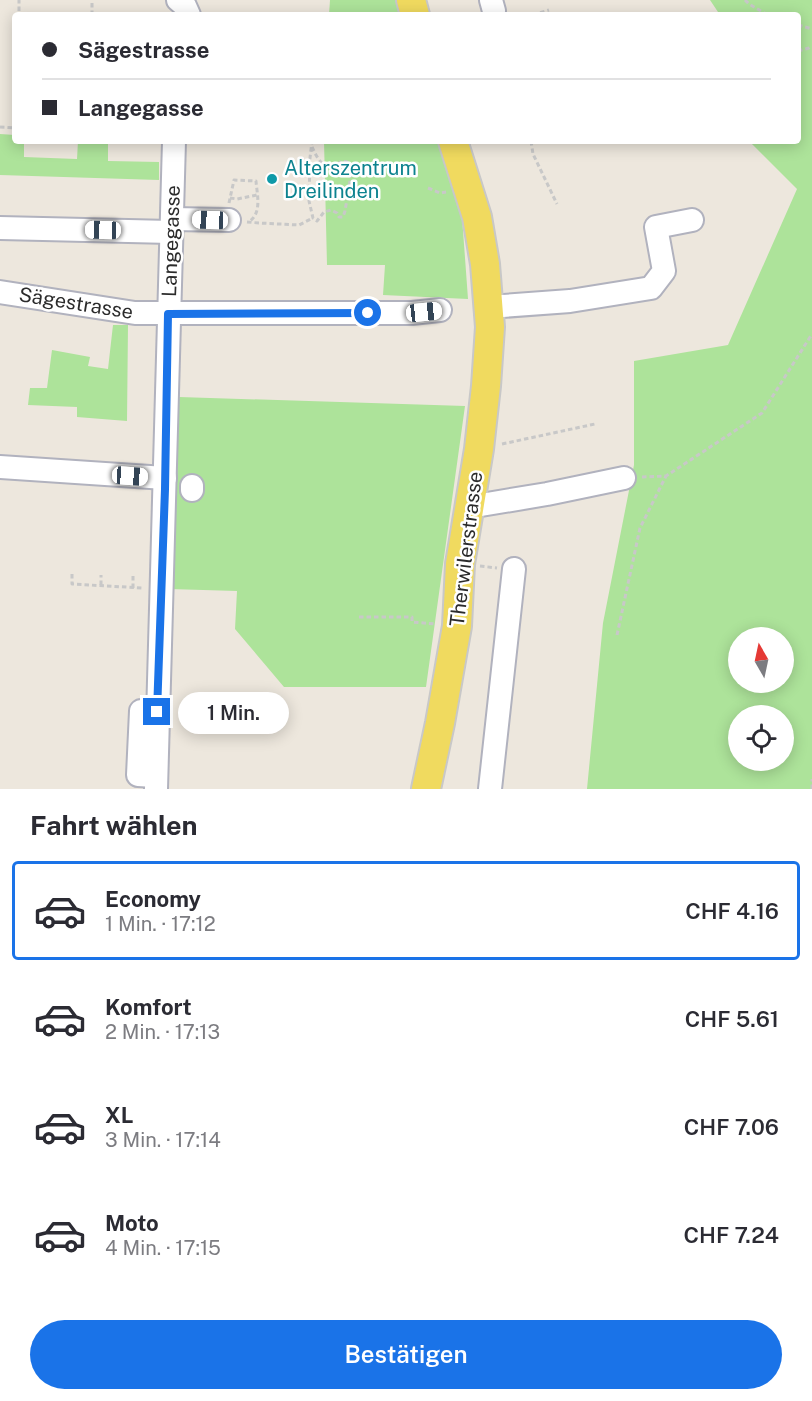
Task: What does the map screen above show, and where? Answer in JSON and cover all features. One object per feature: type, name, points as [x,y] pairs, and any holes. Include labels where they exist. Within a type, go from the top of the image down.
[{"type":"main road","name":"Therwilerstrasse","points":[[426,789],[457,626],[460,564],[479,449],[490,327],[485,264],[477,217],[454,144]]},
{"type":"street","points":[[178,0],[188,12]]},
{"type":"street","name":"Langegasse","points":[[155,779],[138,775],[141,711],[157,712],[174,144]]},
{"type":"street","points":[[0,228],[171,225],[235,216]]},
{"type":"street","points":[[489,308],[570,301],[651,288],[664,271],[656,227],[692,220]]},
{"type":"street","name":"Sägestrasse","points":[[0,292],[117,311],[168,314],[412,313],[440,310]]},
{"type":"street","points":[[0,467],[165,478]]},
{"type":"street","points":[[469,507],[624,478]]},
{"type":"street","points":[[490,789],[514,569]]},
{"type":"path","points":[[19,11],[20,0]]},
{"type":"path","points":[[745,0],[763,12]]},
{"type":"path","points":[[543,12],[549,10]]},
{"type":"path","points":[[532,144],[533,153],[557,204]]},
{"type":"path","points":[[312,147],[323,165],[330,168],[336,167],[341,161],[347,162],[349,166],[350,175],[343,217],[339,217],[331,210],[324,212],[317,221],[313,218],[309,201],[312,147]]},
{"type":"path","points":[[234,180],[256,181],[256,195],[255,218],[235,216],[230,198],[234,180]]},
{"type":"path","points":[[230,198],[256,195]]},
{"type":"path","points":[[616,635],[640,528],[666,476],[762,412],[812,334]]},
{"type":"path","points":[[479,449],[595,424]]},
{"type":"path","points":[[624,478],[666,476]]},
{"type":"path","points":[[460,564],[514,569]]},
{"type":"path","points":[[72,573],[72,584],[161,589]]},
{"type":"path","points":[[100,585],[101,575]]},
{"type":"path","points":[[133,576],[133,588]]},
{"type":"path","points":[[360,617],[412,617],[412,622],[457,626]]},
{"type":"path","points":[[812,778],[812,789]]},
{"type":"green space","points":[[330,0],[397,0],[400,12],[329,12]]},
{"type":"green space","points":[[710,0],[812,0],[812,789],[587,789],[603,623],[634,465],[634,361],[728,345],[797,189],[752,144],[801,144],[801,12],[718,12]]},
{"type":"green space","points":[[0,134],[12,135],[12,144],[24,144],[24,157],[77,159],[78,144],[108,144],[108,161],[159,162],[159,180],[0,175]]},
{"type":"green space","points":[[324,144],[440,144],[461,203],[468,299],[383,295],[385,265],[327,265]]},
{"type":"green space","points":[[113,325],[128,325],[127,421],[77,417],[77,407],[28,405],[30,388],[47,388],[52,350],[90,357],[88,366],[108,369]]},
{"type":"green space","points":[[179,397],[465,406],[426,687],[284,687],[235,629],[237,591],[169,589]]},
{"type":"place","name":"Alterszentrum Dreilinden","points":[[272,179]]},
{"type":"route","points":[[157,712],[165,489],[168,314],[368,313]]}]
